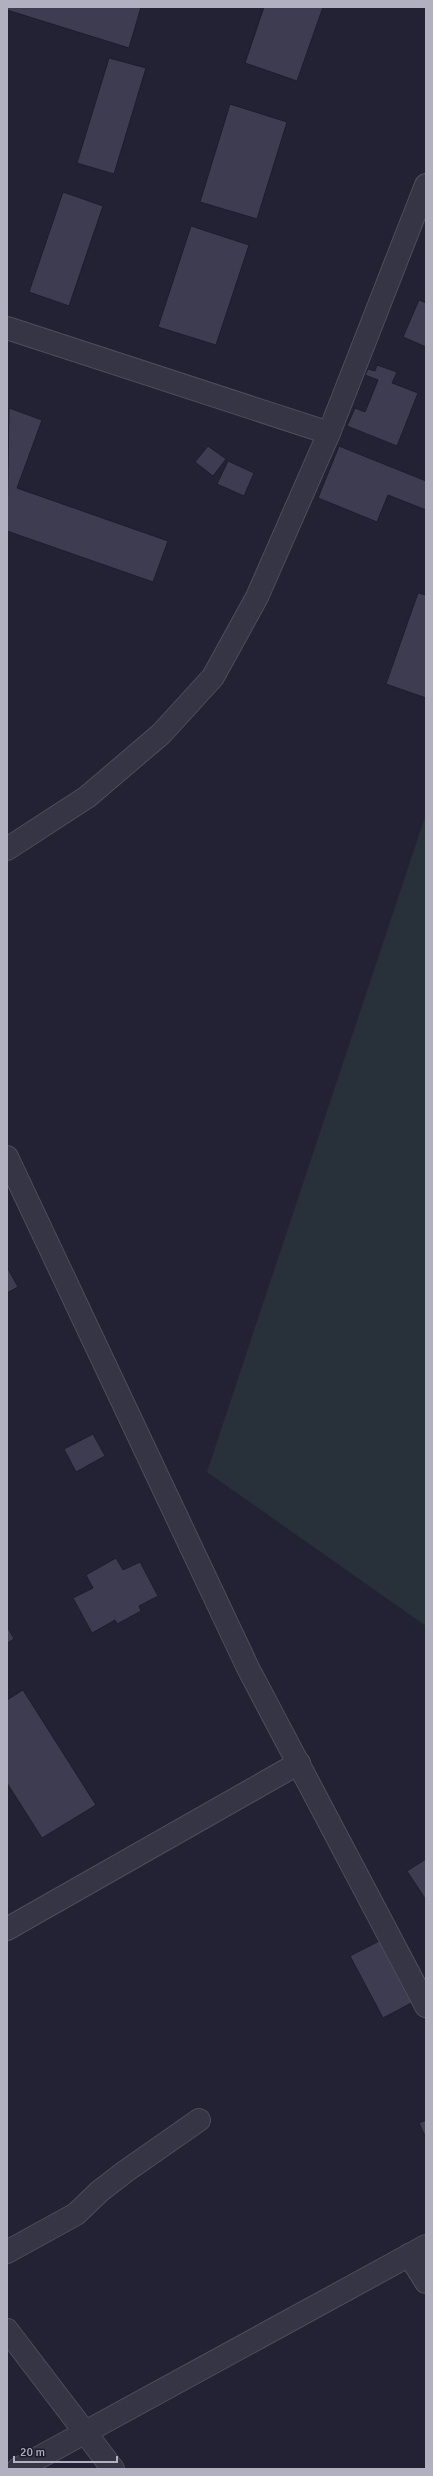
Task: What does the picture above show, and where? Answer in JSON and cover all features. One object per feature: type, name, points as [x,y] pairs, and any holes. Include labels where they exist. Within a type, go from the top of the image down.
[{"type":"street","points":[[7,850],[87,797],[161,734],[213,676],[257,597],[329,433],[426,185]]},
{"type":"street","points":[[7,328],[329,433]]},
{"type":"street","points":[[7,1157],[248,1668],[426,2006]]},
{"type":"street","points":[[7,1929],[299,1763]]},
{"type":"street","points":[[7,2252],[76,2214],[100,2191],[199,2120]]},
{"type":"street","points":[[18,2469],[418,2250],[426,2282]]},
{"type":"street","points":[[7,2330],[113,2469]]},
{"type":"shaded area","points":[[426,814],[426,1626],[207,1472]]},
{"type":"building","points":[[7,7],[141,7],[129,48],[7,10]]},
{"type":"building","points":[[264,7],[323,7],[297,81],[245,63]]},
{"type":"building","points":[[109,58],[146,68],[114,174],[77,163]]},
{"type":"building","points":[[230,104],[287,122],[257,219],[200,202]]},
{"type":"building","points":[[63,192],[103,206],[69,306],[29,292]]},
{"type":"building","points":[[191,226],[249,245],[216,345],[158,327]]},
{"type":"building","points":[[419,300],[426,303],[426,347],[403,337]]},
{"type":"building","points":[[377,365],[397,372],[392,383],[418,393],[397,446],[347,426],[355,408],[365,412],[378,380],[365,375],[368,369],[375,371]]},
{"type":"building","points":[[9,408],[42,420],[17,488],[168,541],[153,582],[7,531]]},
{"type":"building","points":[[208,446],[226,459],[213,476],[195,462]]},
{"type":"building","points":[[339,446],[426,481],[426,510],[388,495],[377,522],[318,498]]},
{"type":"building","points":[[228,461],[254,473],[244,496],[217,484]]},
{"type":"building","points":[[418,593],[426,595],[426,698],[386,684]]},
{"type":"building","points":[[7,1267],[18,1287],[7,1293]]},
{"type":"building","points":[[93,1434],[105,1456],[76,1472],[64,1449]]},
{"type":"building","points":[[116,1558],[123,1570],[140,1562],[158,1596],[139,1606],[141,1611],[117,1624],[115,1620],[92,1633],[73,1598],[93,1588],[86,1575]]},
{"type":"building","points":[[7,1626],[14,1639],[7,1643]]},
{"type":"building","points":[[23,1690],[96,1805],[42,1838],[7,1783],[7,1700]]},
{"type":"building","points":[[426,1859],[426,1900],[407,1871]]},
{"type":"building","points":[[385,1938],[417,2000],[383,2018],[350,1956]]},
{"type":"building","points":[[426,2120],[426,2138],[419,2123]]}]
